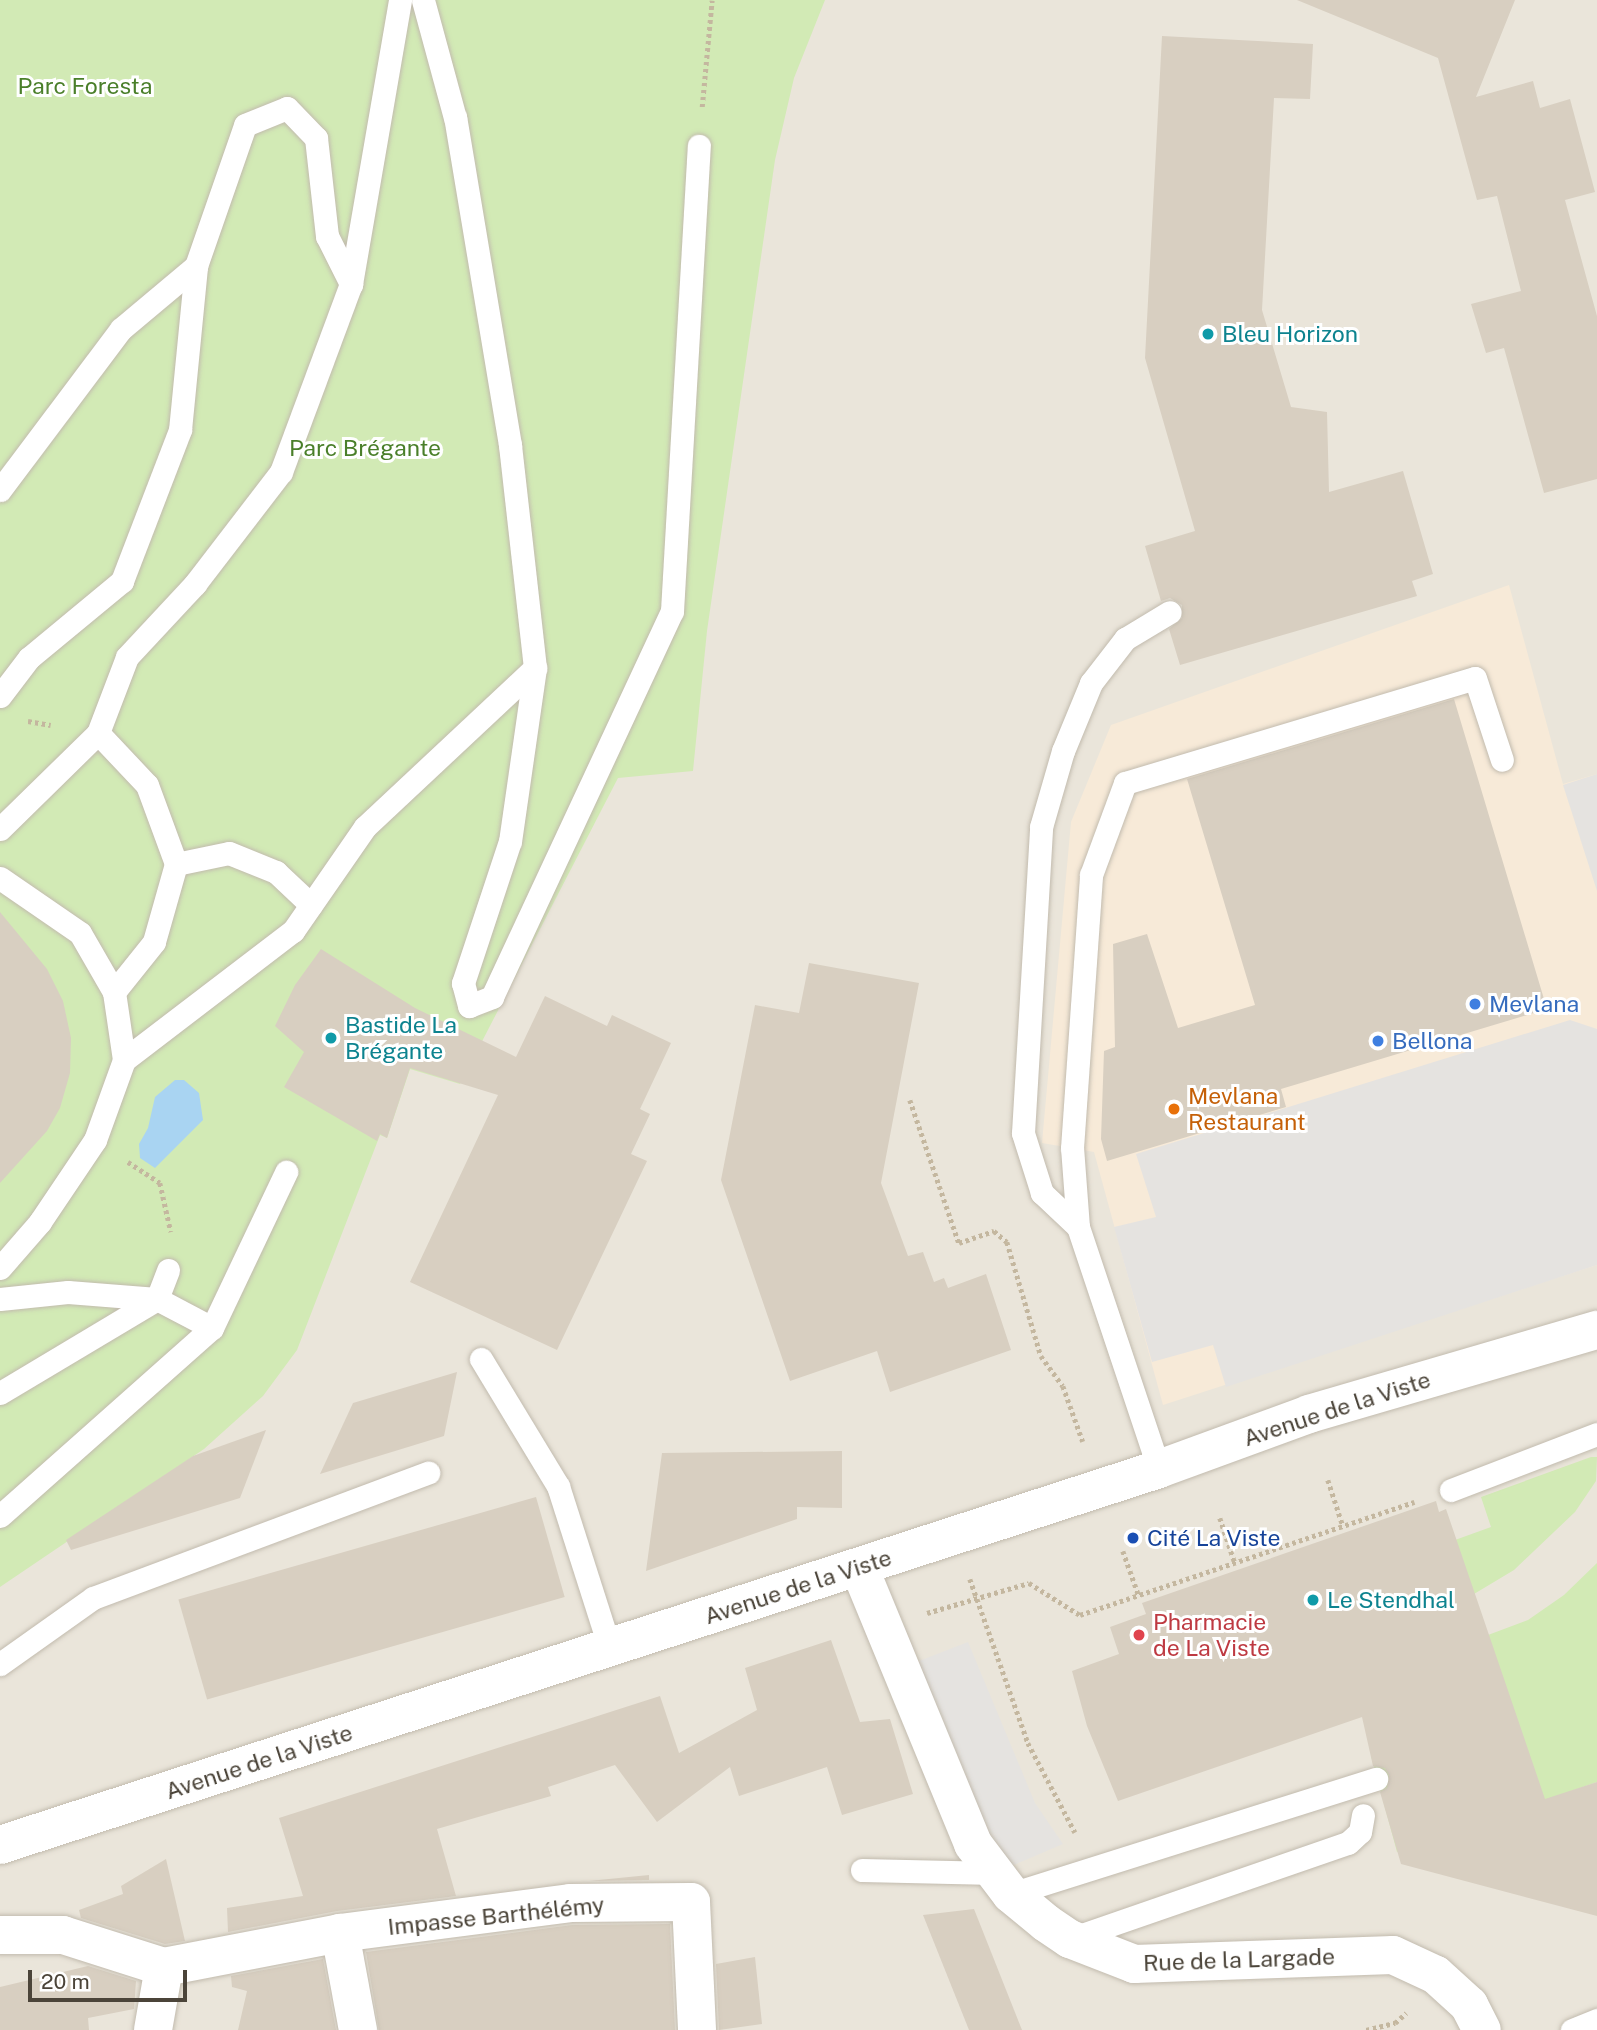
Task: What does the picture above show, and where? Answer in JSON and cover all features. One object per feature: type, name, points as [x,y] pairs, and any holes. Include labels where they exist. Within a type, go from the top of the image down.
[{"type":"street","name":"Avenue de la Viste","points":[[0,1846],[1159,1469],[1309,1414],[1597,1330]]},
{"type":"street","name":"Rue de la Largade","points":[[859,1567],[973,1844],[1003,1883],[1070,1939],[1134,1964],[1393,1955],[1436,1975],[1469,2005],[1482,2030]]},
{"type":"street","name":"Impasse Barthélémy","points":[[164,1967],[340,1933],[570,1903],[691,1902],[697,2030]]},
{"type":"street","points":[[340,1933],[358,2030]]},
{"type":"street","points":[[0,1936],[63,1935],[164,1967],[152,2030]]},
{"type":"lane","points":[[0,829],[98,733],[127,657],[195,584],[281,472],[351,284],[400,0]]},
{"type":"lane","points":[[423,0],[455,118],[498,377],[535,668],[510,841],[463,984],[469,1006],[492,997],[672,611],[699,146]]},
{"type":"lane","points":[[0,696],[29,658],[122,581],[180,430],[196,266],[245,125],[287,108],[316,138],[327,236],[351,284]]},
{"type":"lane","points":[[0,490],[121,328],[196,266]]},
{"type":"lane","points":[[1078,1227],[1042,1193],[1023,1133],[1041,827],[1063,751],[1091,683],[1125,639],[1170,612]]},
{"type":"lane","points":[[124,1060],[293,931],[365,827],[535,668]]},
{"type":"lane","points":[[1159,1469],[1078,1227],[1072,1148],[1091,875],[1125,783],[1475,678],[1502,760]]},
{"type":"lane","points":[[98,733],[147,785],[176,864],[154,942],[114,992]]},
{"type":"lane","points":[[176,864],[229,853],[276,872],[311,905]]},
{"type":"lane","points":[[0,878],[80,933],[114,992],[124,1060],[95,1140],[40,1222],[0,1268]]},
{"type":"lane","points":[[0,1516],[212,1328],[286,1172]]},
{"type":"lane","points":[[0,1393],[157,1299],[168,1270]]},
{"type":"lane","points":[[0,1299],[68,1292],[157,1299],[212,1328]]},
{"type":"lane","points":[[481,1359],[558,1486],[610,1649]]},
{"type":"lane","points":[[1451,1490],[1597,1434]]},
{"type":"lane","points":[[0,1664],[93,1598],[428,1474]]},
{"type":"lane","points":[[862,1870],[1003,1883],[1098,1869],[1376,1779]]},
{"type":"lane","points":[[1070,1939],[1348,1843],[1360,1832],[1363,1815]]},
{"type":"lane","points":[[1572,2030],[1597,2020]]},
{"type":"path","points":[[699,146],[712,0]]},
{"type":"path","points":[[911,1100],[959,1243],[994,1231],[1007,1242],[1041,1356],[1063,1386],[1082,1443],[1144,1422]]},
{"type":"path","points":[[160,1183],[171,1231],[168,1270]]},
{"type":"path","points":[[1328,1480],[1343,1526]]},
{"type":"path","points":[[920,1615],[977,1601],[1029,1583],[1080,1615],[1425,1498]]},
{"type":"path","points":[[1220,1518],[1235,1563]]},
{"type":"path","points":[[1123,1551],[1139,1596]]},
{"type":"path","points":[[965,1566],[1028,1743],[1098,1869]]},
{"type":"path","points":[[1366,2030],[1395,2023],[1409,2010]]},
{"type":"shaded area","points":[[0,0],[1597,0],[1597,2030],[0,2030]]},
{"type":"shaded area","points":[[1509,585],[1563,784],[1597,774],[1597,1265],[1163,1405],[1094,1152],[1042,1143],[1071,822],[1111,725]]},
{"type":"shaded area","points":[[1597,774],[1597,891],[1563,785]]},
{"type":"shaded area","points":[[1570,1020],[1597,1029],[1597,1265],[1226,1387],[1213,1345],[1152,1362],[1114,1227],[1156,1217],[1136,1154]]},
{"type":"shaded area","points":[[968,1642],[1035,1803],[1063,1844],[995,1873],[901,1668]]},
{"type":"green space","name":"Parc Brégante","points":[[0,0],[825,0],[794,78],[775,160],[707,631],[693,771],[618,778],[460,1084],[410,1069],[387,1138],[380,1135],[297,1350],[263,1396],[204,1449],[0,1587]]},
{"type":"green space","points":[[1597,1457],[1596,1481],[1575,1512],[1514,1570],[1474,1594],[1455,1540],[1491,1527],[1481,1497]]},
{"type":"green space","points":[[1597,1563],[1597,1782],[1397,1852],[1371,1756],[1488,1635],[1528,1620],[1564,1595]]},
{"type":"water","points":[[175,1080],[184,1080],[199,1093],[203,1120],[155,1168],[140,1158],[139,1144],[148,1128],[155,1097]]},
{"type":"building","points":[[1297,0],[1515,0],[1476,97],[1533,81],[1540,108],[1570,99],[1595,192],[1565,200],[1597,316],[1597,479],[1544,493],[1504,348],[1486,353],[1471,304],[1521,291],[1497,196],[1477,200],[1438,58]]},
{"type":"building","name":"Bleu Horizon","points":[[1162,36],[1313,44],[1310,99],[1274,98],[1262,310],[1291,407],[1327,412],[1329,492],[1403,471],[1433,574],[1412,581],[1417,596],[1180,665],[1169,629],[1182,618],[1182,605],[1170,598],[1161,601],[1145,546],[1195,531],[1145,358]]},
{"type":"building","points":[[1454,699],[1547,1009],[1281,1089],[1286,1107],[1107,1161],[1101,1139],[1104,1051],[1115,1047],[1113,944],[1147,934],[1178,1028],[1255,1005],[1187,779]]},
{"type":"building","points":[[0,912],[47,969],[63,1001],[71,1038],[70,1073],[60,1108],[47,1131],[0,1183]]},
{"type":"building","points":[[321,949],[415,1008],[516,1057],[545,996],[607,1026],[612,1015],[671,1043],[640,1109],[650,1114],[631,1154],[647,1161],[557,1350],[410,1282],[498,1095],[410,1068],[387,1138],[380,1134],[377,1141],[284,1087],[304,1052],[275,1026],[295,985]]},
{"type":"building","points":[[809,963],[919,983],[881,1183],[908,1256],[923,1252],[934,1282],[944,1278],[948,1288],[986,1274],[1011,1350],[890,1392],[877,1351],[790,1381],[721,1180],[755,1005],[799,1013]]},
{"type":"building","points":[[457,1372],[444,1436],[320,1474],[353,1403]]},
{"type":"building","points":[[266,1430],[240,1498],[71,1550],[66,1540],[193,1456]]},
{"type":"building","points":[[842,1451],[842,1508],[797,1507],[797,1519],[646,1571],[662,1453]]},
{"type":"building","points":[[536,1497],[565,1597],[207,1700],[178,1600]]},
{"type":"building","points":[[1436,1501],[1439,1512],[1446,1509],[1545,1799],[1597,1782],[1597,1916],[1401,1864],[1380,1792],[1387,1788],[1389,1775],[1385,1768],[1373,1766],[1362,1717],[1118,1801],[1087,1726],[1072,1671],[1119,1654],[1110,1627],[1146,1614],[1142,1603]]},
{"type":"building","points":[[831,1640],[860,1722],[890,1719],[913,1794],[842,1815],[827,1767],[739,1796],[730,1767],[657,1822],[615,1765],[548,1787],[551,1796],[437,1829],[456,1896],[337,1911],[228,1932],[227,1908],[303,1896],[279,1818],[660,1696],[679,1753],[757,1710],[745,1668]]},
{"type":"building","points":[[166,1859],[185,1941],[165,1944],[81,1918],[79,1910],[123,1894],[121,1886]]},
{"type":"building","points":[[649,1875],[649,1880],[589,1881]]},
{"type":"building","points":[[974,1909],[1022,2030],[969,2030],[923,1915]]},
{"type":"building","points":[[670,1924],[675,2030],[379,2030],[366,1952],[572,1925]]},
{"type":"building","points":[[755,1957],[762,2024],[719,2030],[716,1964]]},
{"type":"building","points":[[323,1959],[336,2030],[238,2030],[247,1991],[232,1987],[231,1976]]},
{"type":"building","points":[[88,1966],[136,1981],[134,2009],[88,2018],[89,2030],[0,2030],[0,1987]]},
{"type":"place","name":"Bleu Horizon","points":[[1208,334]]},
{"type":"place","name":"Mevlana","points":[[1475,1004]]},
{"type":"place","name":"Bastide La Brégante","points":[[331,1038]]},
{"type":"place","name":"Bellona","points":[[1378,1041]]},
{"type":"place","name":"Mevlana Restaurant","points":[[1174,1109]]},
{"type":"place","name":"Cité La Viste","points":[[1133,1538]]},
{"type":"place","name":"Le Stendhal","points":[[1313,1600]]},
{"type":"place","name":"Pharmacie de La Viste","points":[[1139,1635]]},
{"type":"park label","name":"Parc Foresta","points":[[85,86]]}]
